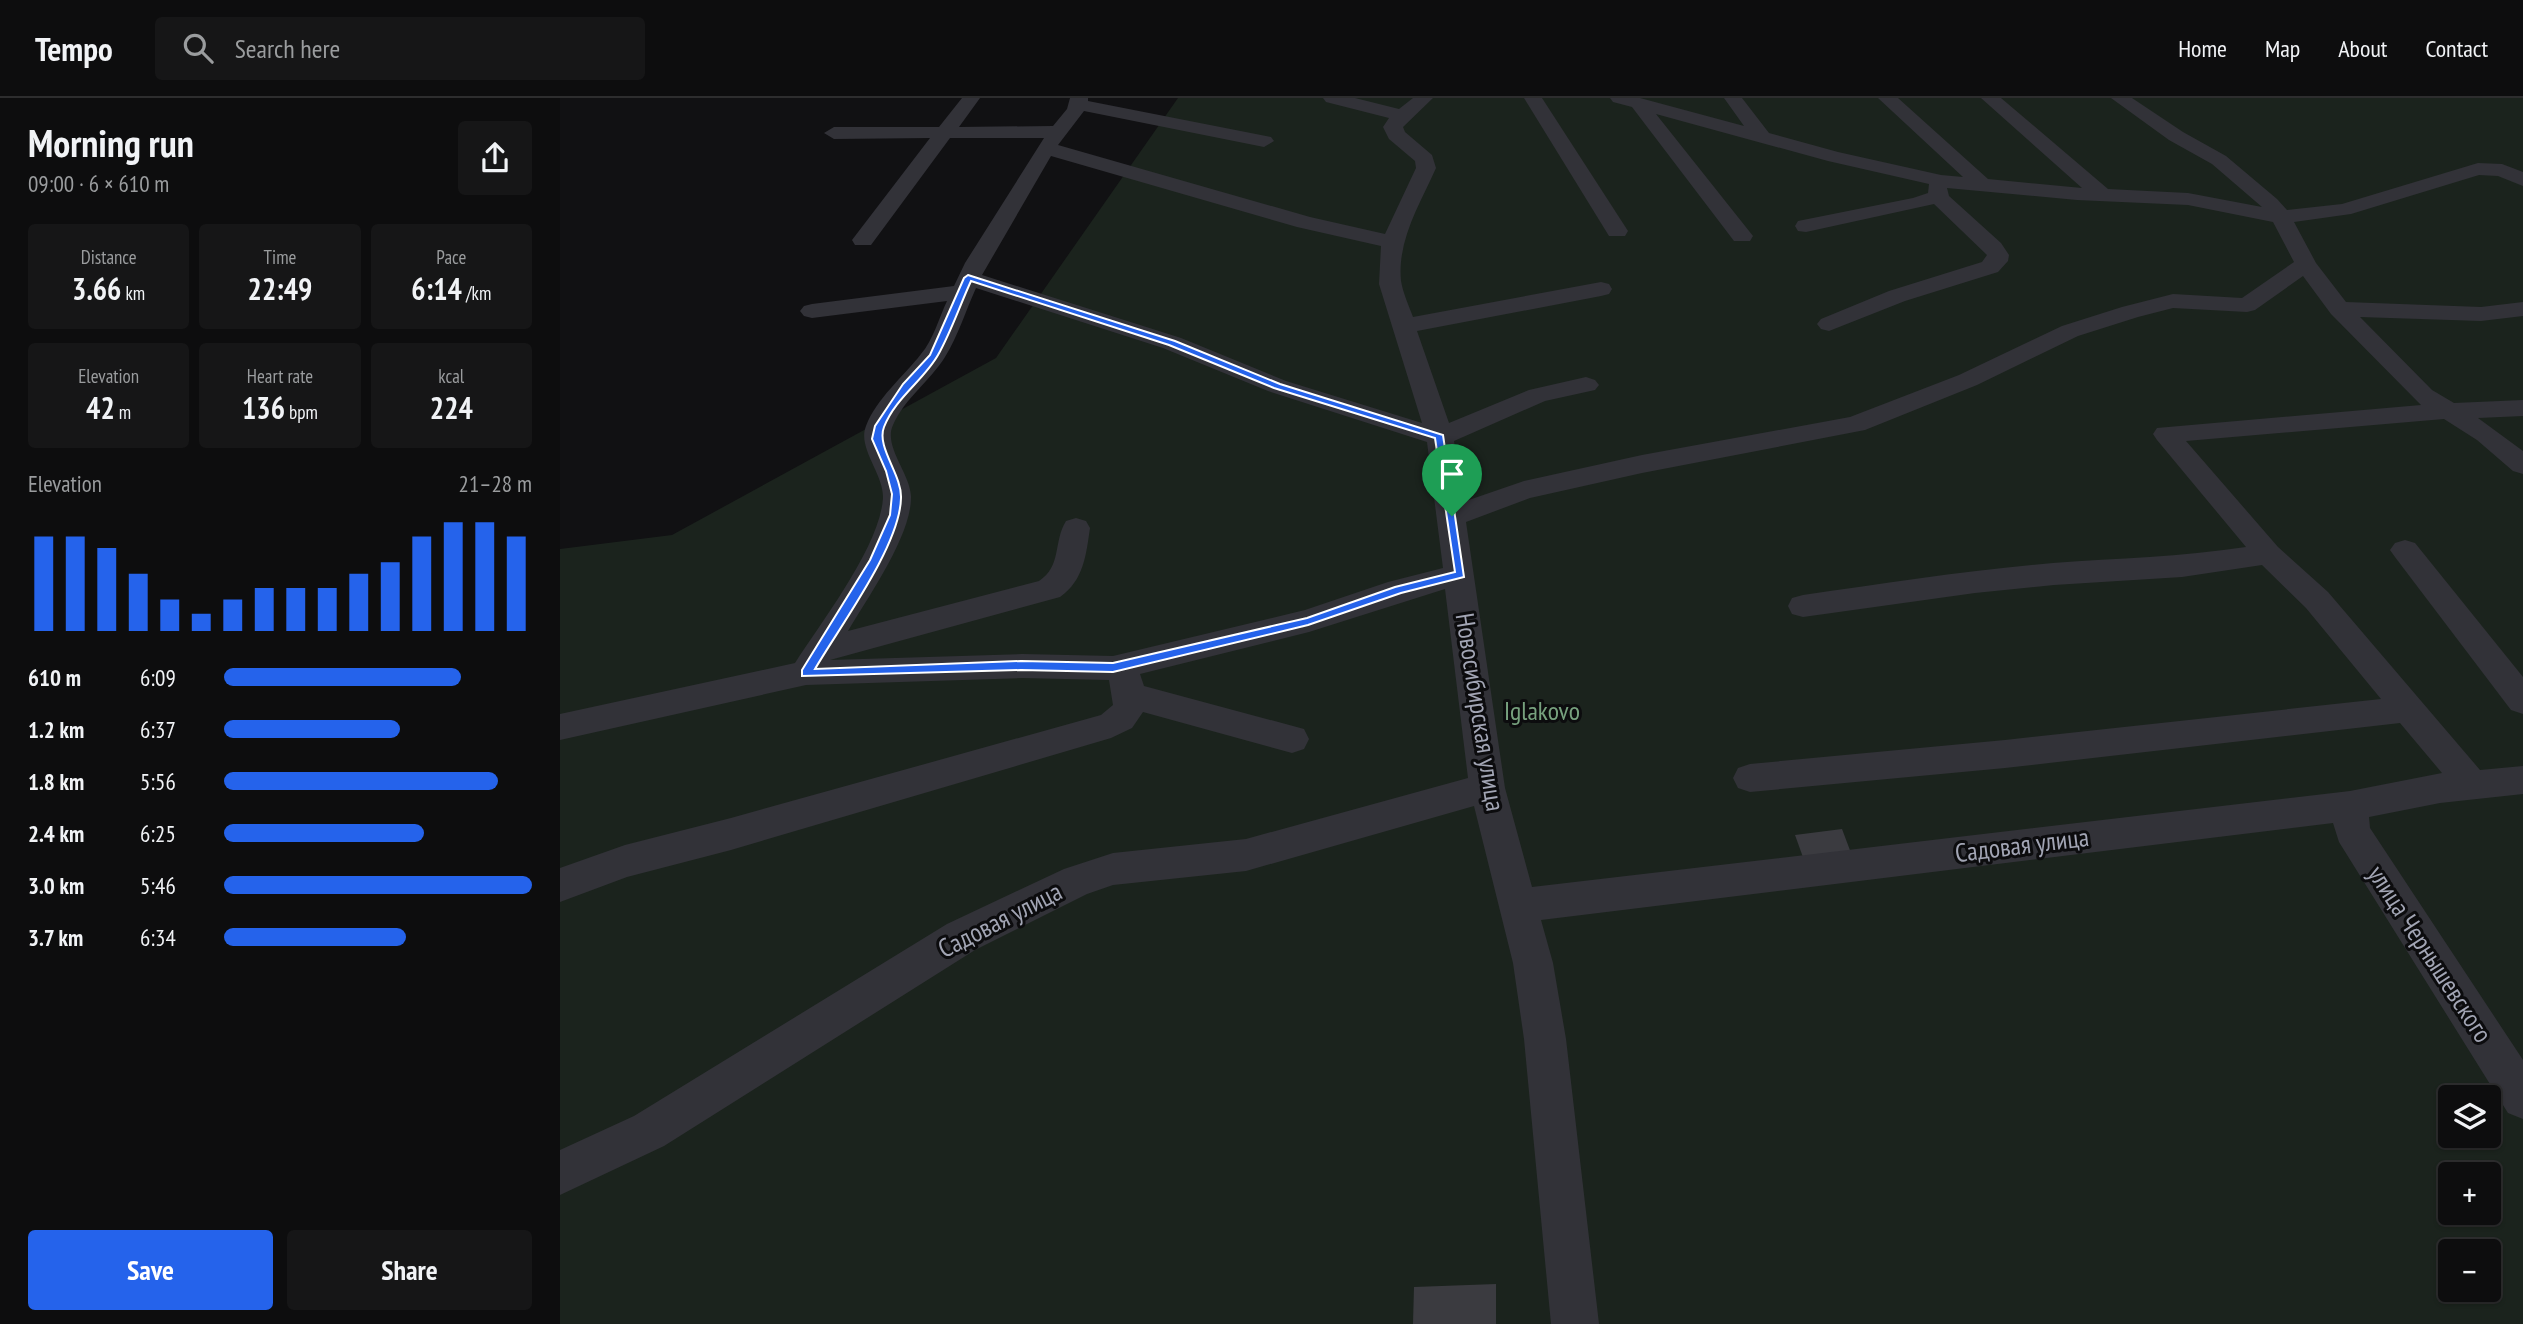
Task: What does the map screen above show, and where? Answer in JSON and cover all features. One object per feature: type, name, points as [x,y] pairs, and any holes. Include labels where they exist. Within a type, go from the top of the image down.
[{"type":"street","points":[[863,240],[971,98]]},
{"type":"street","points":[[1332,98],[1413,107]]},
{"type":"street","points":[[1533,98],[1617,231]]},
{"type":"street","points":[[1665,111],[1684,98]]},
{"type":"street","points":[[1733,98],[1762,137]]},
{"type":"street","points":[[1887,98],[1983,186]]},
{"type":"street","points":[[1990,98],[2102,195]]},
{"type":"street","points":[[2120,98],[2176,136],[2219,160],[2270,203],[2281,217],[2306,264],[2339,309],[2406,379],[2446,411],[2486,434],[2523,466]]},
{"type":"street","points":[[1629,101],[1939,189],[1983,186],[2188,198],[2281,217],[2344,210],[2487,167],[2523,180]]},
{"type":"street","points":[[1629,101],[1742,236]]},
{"type":"street","points":[[813,662],[875,560],[895,515],[897,494],[891,471],[877,439],[879,426],[906,386],[934,355],[965,285],[1052,140],[1078,102],[1264,141]]},
{"type":"street","name":"Новосибирская улица","points":[[1413,107],[1393,127],[1396,135],[1425,159],[1426,168],[1391,242],[1388,262],[1390,284],[1440,437],[1487,788],[1533,963],[1545,1040],[1576,1324]]},
{"type":"street","points":[[834,133],[944,132],[1052,140],[1306,222],[1391,242]]},
{"type":"street","points":[[1805,226],[1918,203],[1939,189]]},
{"type":"street","points":[[1829,324],[1897,296],[1990,267],[1997,261],[1998,255],[1993,248],[1939,189]]},
{"type":"street","points":[[1452,516],[1524,490],[1642,464],[1856,424],[1968,380],[2070,331],[2148,306],[2173,301],[2247,304],[2306,264]]},
{"type":"street","points":[[812,311],[965,285],[1172,343],[1277,386],[1440,437],[1528,398],[1586,386]]},
{"type":"street","points":[[1405,326],[1601,289]]},
{"type":"street","points":[[2339,309],[2481,314],[2523,309]]},
{"type":"street","points":[[2472,785],[2317,600],[2268,554],[2165,434],[2446,411],[2523,408]]},
{"type":"street","points":[[560,727],[813,662],[1049,589],[1063,582],[1067,573],[1076,528]]},
{"type":"street","points":[[2405,550],[2523,701]]},
{"type":"street","points":[[1802,606],[1975,582],[2054,574],[2182,567],[2268,554]]},
{"type":"street","points":[[1125,680],[1399,590],[1460,574]]},
{"type":"street","points":[[813,662],[1021,666],[1125,680],[1293,739]]},
{"type":"street","points":[[560,885],[625,861],[743,831],[1111,725],[1125,716],[1130,702],[1125,680]]},
{"type":"street","points":[[1749,778],[2005,754],[2407,709]]},
{"type":"street","name":"Садовая улица","points":[[1519,906],[2350,806],[2382,797],[2523,780]]},
{"type":"street","name":"Садовая улица","points":[[560,1174],[649,1131],[961,937],[1077,881],[1113,869],[1246,855],[1487,788]]},
{"type":"street","name":"улица Чернышевского","points":[[2350,806],[2353,831],[2365,853],[2523,1098]]},
{"type":"green space","name":"Iglakovo","points":[[1178,98],[2523,98],[2523,1324],[560,1324],[560,549],[672,535],[996,358]]},
{"type":"building","points":[[1842,829],[1851,853],[1804,860],[1795,835]]},
{"type":"building","points":[[1496,1284],[1496,1324],[1413,1324],[1414,1287]]},
{"type":"route","points":[[968,278],[1172,343],[1277,386],[1440,437],[1452,516],[1460,574],[1399,590],[1308,621],[1113,668],[1021,666],[806,673],[875,560],[888,536],[895,515],[897,494],[891,471],[877,439],[879,426],[906,386],[934,355],[968,278]]}]
